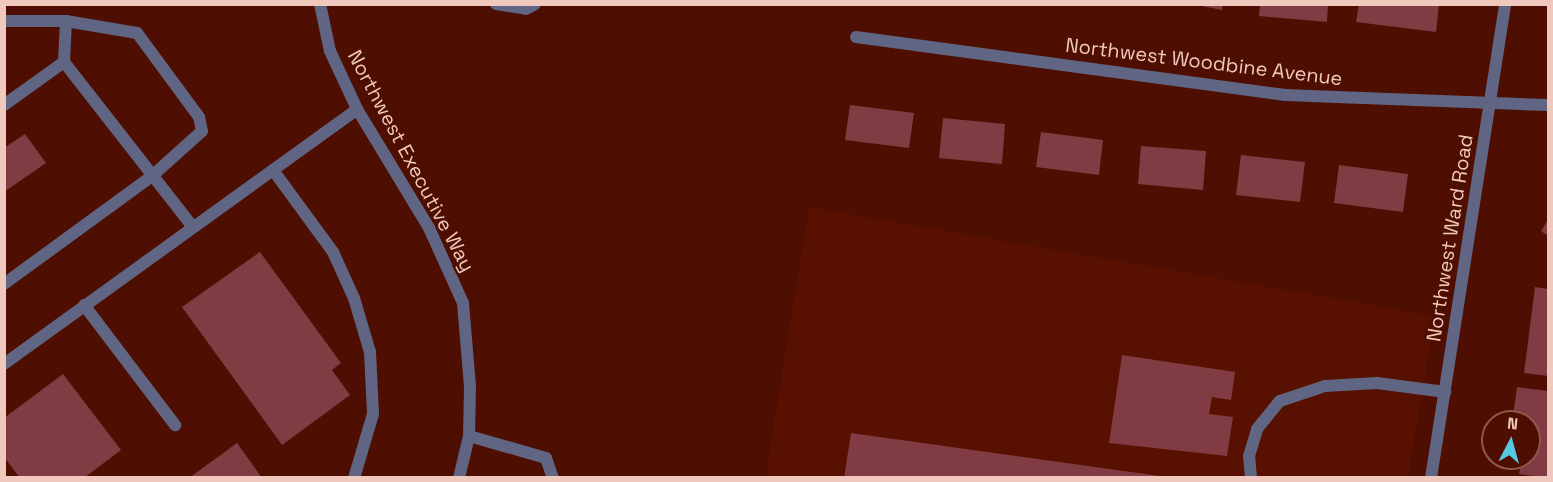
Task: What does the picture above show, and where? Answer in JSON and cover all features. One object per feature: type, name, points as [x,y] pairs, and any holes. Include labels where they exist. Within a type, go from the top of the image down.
[{"type":"street","name":"Northwest Executive Way","points":[[320,4],[330,51],[357,109],[424,219],[463,303],[470,345],[469,436],[459,477]]},
{"type":"street","points":[[496,4],[526,9],[535,4]]},
{"type":"street","name":"Northwest Ward Road","points":[[1431,477],[1505,4]]},
{"type":"street","points":[[4,21],[66,21],[137,33],[199,117],[198,138],[152,176],[4,284]]},
{"type":"street","points":[[66,21],[64,62],[193,227]]},
{"type":"street","name":"Northwest Woodbine Avenue","points":[[856,37],[1285,94],[1548,105]]},
{"type":"street","points":[[4,105],[64,62]]},
{"type":"street","points":[[4,364],[357,109]]},
{"type":"street","points":[[273,170],[333,252],[354,298],[370,352],[372,414],[354,477]]},
{"type":"street","points":[[84,305],[175,425]]},
{"type":"street","points":[[1251,477],[1249,456],[1257,429],[1280,401],[1325,386],[1377,383],[1445,392]]},
{"type":"street","points":[[469,436],[546,458],[553,477]]},
{"type":"shaded area","points":[[809,207],[1435,316],[1408,477],[765,478]]},
{"type":"building","points":[[1192,4],[1223,4],[1222,10]]},
{"type":"building","points":[[1260,4],[1328,4],[1327,22],[1259,16]]},
{"type":"building","points":[[1359,4],[1439,4],[1436,32],[1356,22]]},
{"type":"building","points":[[850,105],[914,113],[909,148],[845,140]]},
{"type":"building","points":[[943,118],[1005,124],[1002,164],[939,158]]},
{"type":"building","points":[[1041,132],[1103,140],[1099,175],[1036,167]]},
{"type":"building","points":[[25,134],[46,163],[4,192],[4,148]]},
{"type":"building","points":[[1141,146],[1206,151],[1203,190],[1138,184]]},
{"type":"building","points":[[1241,155],[1305,162],[1300,202],[1236,195]]},
{"type":"building","points":[[1339,165],[1408,174],[1403,212],[1334,203]]},
{"type":"building","points":[[1548,220],[1548,236],[1541,231]]},
{"type":"building","points":[[260,252],[341,363],[332,370],[350,395],[282,445],[182,307]]},
{"type":"building","points":[[1535,287],[1548,289],[1548,376],[1524,373]]},
{"type":"building","points":[[1122,355],[1235,372],[1231,400],[1212,397],[1209,414],[1233,417],[1227,456],[1109,443]]},
{"type":"building","points":[[63,374],[121,450],[84,478],[20,478],[4,457],[4,418]]},
{"type":"building","points":[[1517,387],[1548,391],[1548,478],[1519,474],[1520,470],[1541,470],[1541,410],[1514,410]]},
{"type":"building","points":[[851,433],[1160,476],[1160,478],[844,478]]},
{"type":"building","points":[[237,443],[262,478],[189,478]]}]
